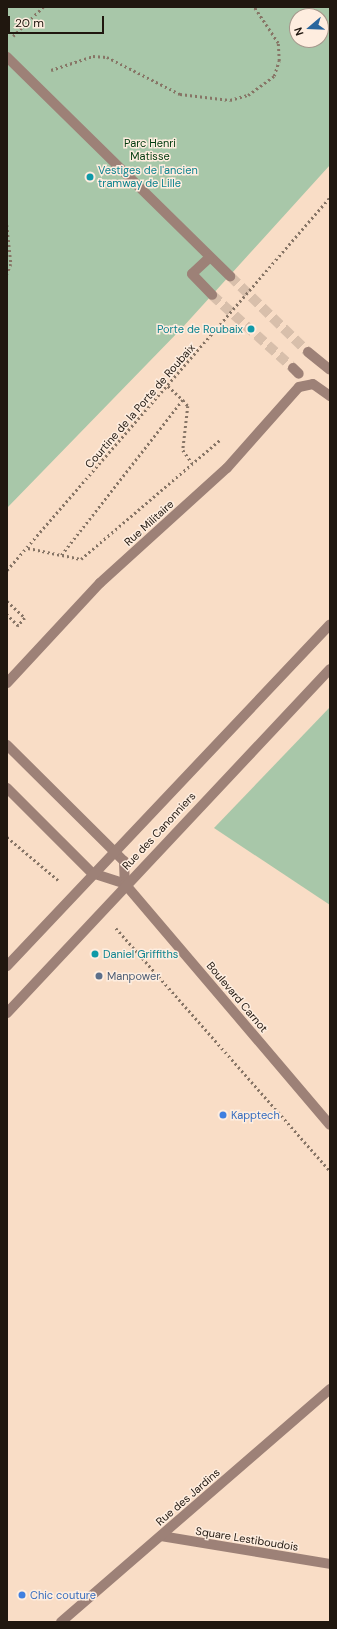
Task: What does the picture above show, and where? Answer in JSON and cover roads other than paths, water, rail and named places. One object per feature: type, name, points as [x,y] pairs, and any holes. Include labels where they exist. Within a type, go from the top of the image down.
[{"type":"street","points":[[7,57],[209,258],[230,276]]},
{"type":"street","points":[[209,258],[192,274],[212,295]]},
{"type":"street","points":[[308,352],[330,370]]},
{"type":"street","name":"Rue Militaire","points":[[7,682],[100,583],[227,468],[299,388],[308,384],[330,396]]},
{"type":"street","name":"Rue des Canonniers","points":[[7,966],[92,873],[330,624]]},
{"type":"street","name":"Rue des Canonniers","points":[[7,1013],[102,912],[125,884],[330,669]]},
{"type":"street","points":[[7,745],[124,861],[125,884],[92,873],[7,788]]},
{"type":"street","name":"Boulevard Carnot","points":[[125,884],[330,1125]]},
{"type":"street","name":"Rue des Jardins","points":[[61,1622],[330,1389]]},
{"type":"street","name":"Square Lestiboudois","points":[[161,1536],[330,1564]]},
{"type":"tunnel","points":[[230,276],[308,352]]},
{"type":"tunnel","points":[[212,295],[293,368]]},
{"type":"place","name":"Vestiges de l'ancien tramway de Lille","points":[[90,177]]},
{"type":"place","name":"Porte de Roubaix","points":[[251,329]]},
{"type":"place","name":"Daniel Griffiths","points":[[95,954]]},
{"type":"place","name":"Manpower","points":[[99,976]]},
{"type":"place","name":"Kapptech","points":[[223,1115]]},
{"type":"place","name":"Chic couture","points":[[22,1595]]},
{"type":"park label","name":"Parc Henri Matisse","points":[[150,150]]}]
